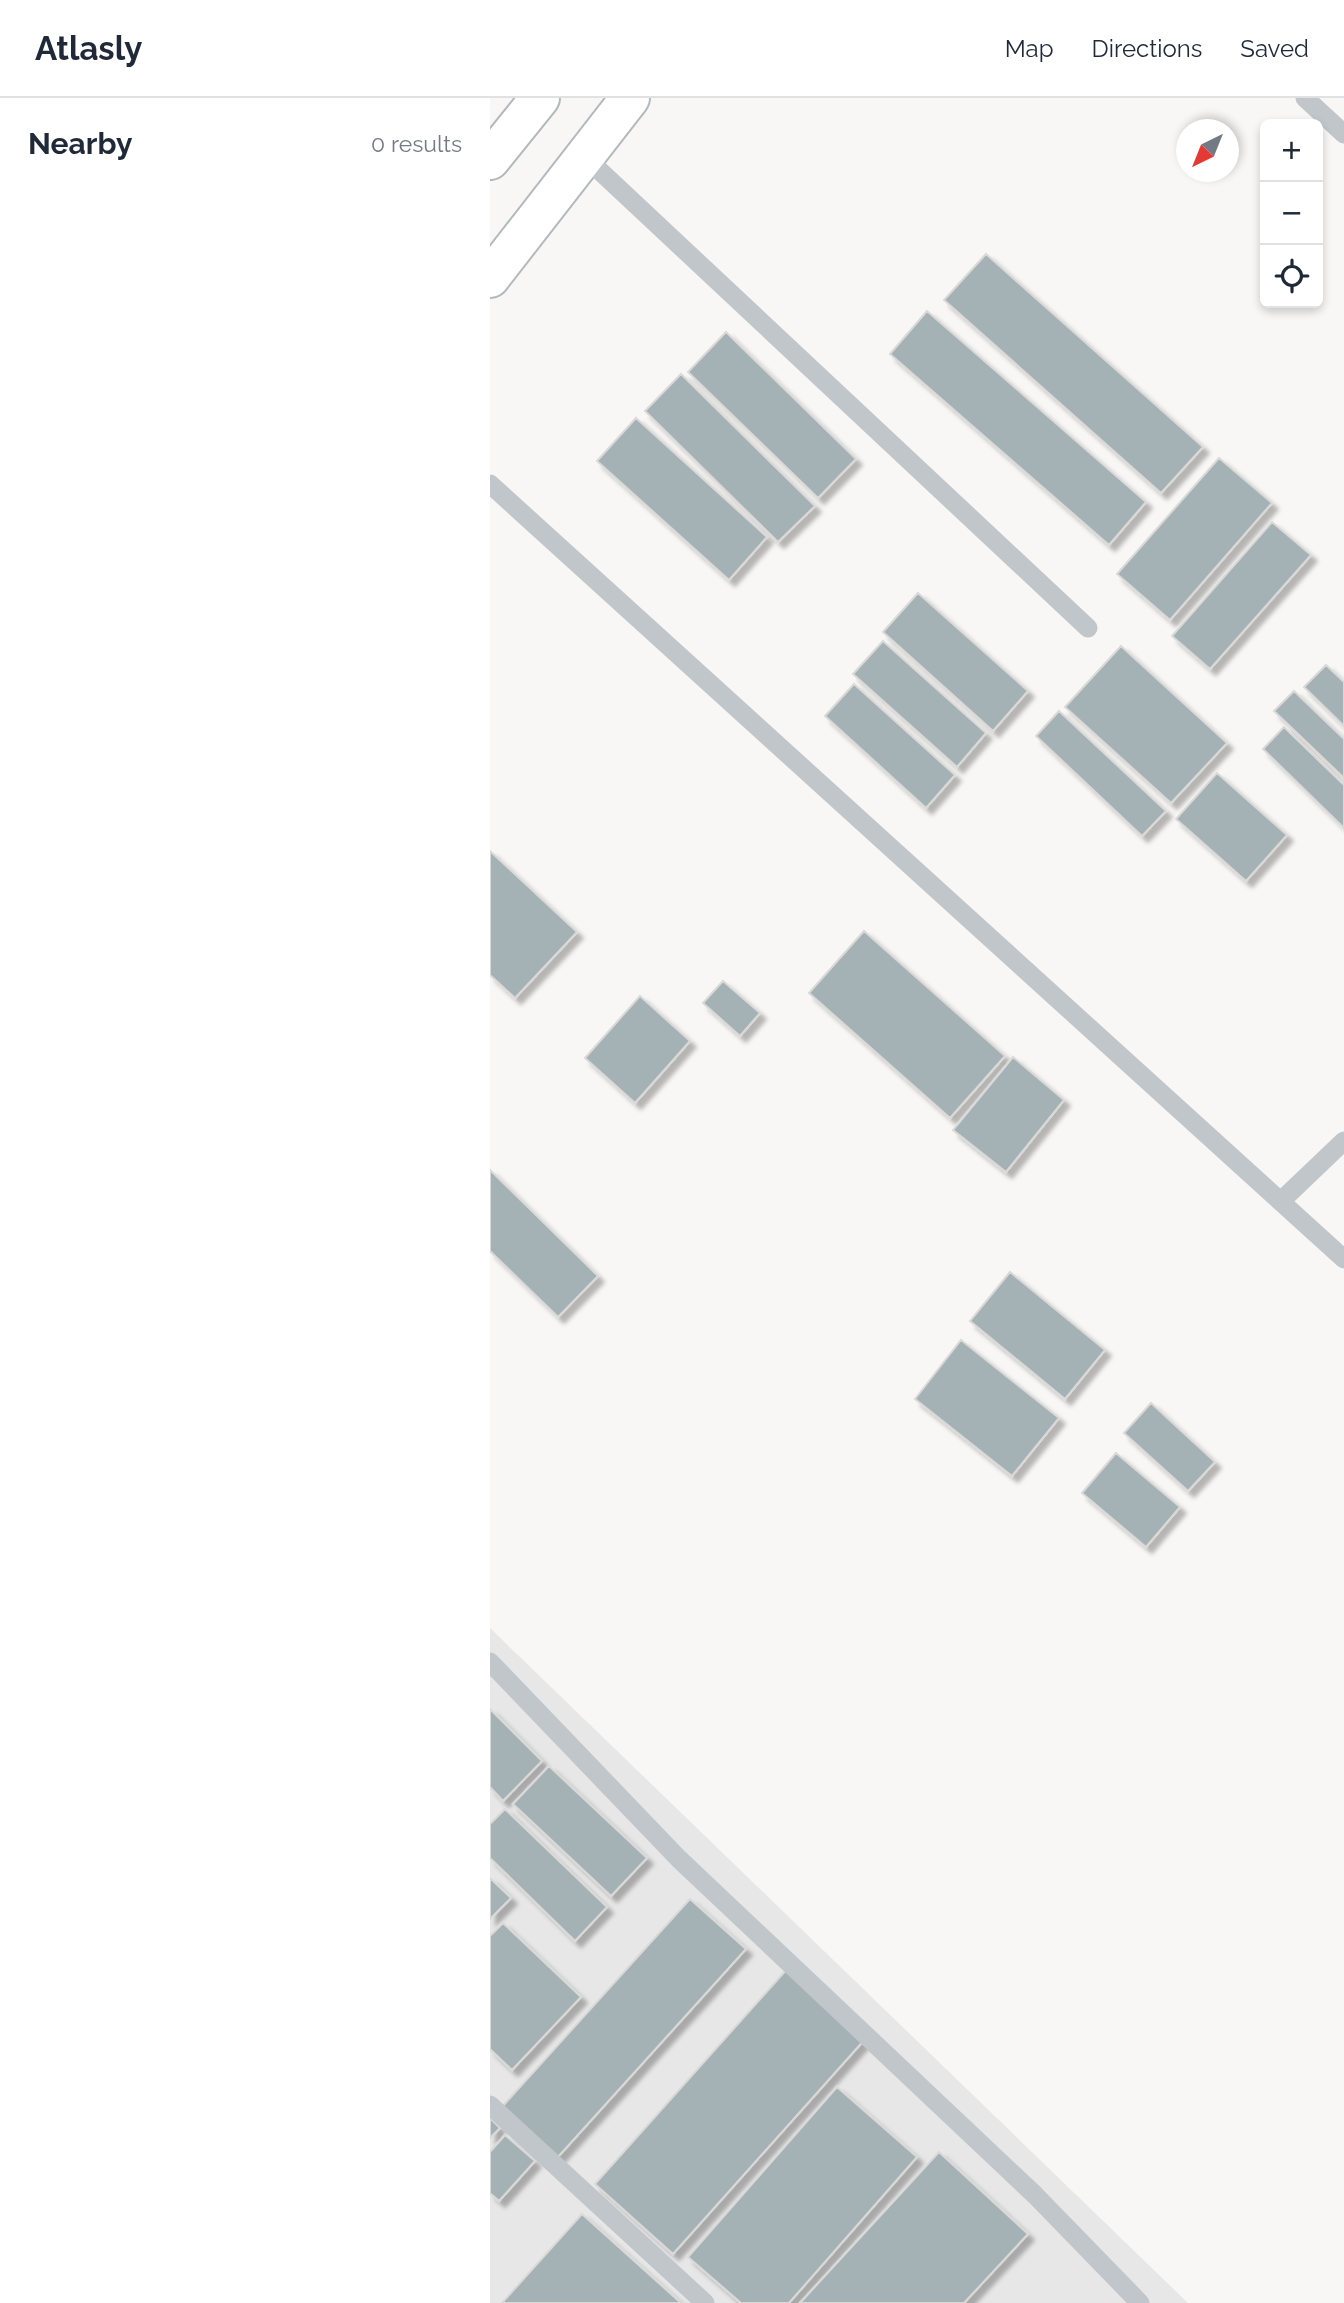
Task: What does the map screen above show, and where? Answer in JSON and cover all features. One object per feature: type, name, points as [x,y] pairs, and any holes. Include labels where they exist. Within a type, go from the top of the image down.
[{"type":"main road","points":[[490,160],[540,98]]},
{"type":"main road","points":[[490,278],[630,98]]},
{"type":"lane","points":[[1305,98],[1344,134]]},
{"type":"lane","points":[[584,156],[1088,628]]},
{"type":"lane","points":[[490,484],[1344,1259]]},
{"type":"lane","points":[[1280,1201],[1344,1141]]},
{"type":"lane","points":[[490,1662],[679,1859],[1026,2186],[1140,2303]]},
{"type":"lane","points":[[490,2105],[705,2303]]},
{"type":"shaded area","points":[[490,1628],[1188,2303],[490,2303]]},
{"type":"building","points":[[986,254],[1203,447],[1161,493],[944,300]]},
{"type":"building","points":[[927,311],[1146,502],[1109,545],[890,354]]},
{"type":"building","points":[[726,332],[856,459],[818,498],[688,372]]},
{"type":"building","points":[[681,374],[815,506],[778,542],[645,411]]},
{"type":"building","points":[[636,418],[767,537],[729,580],[597,461]]},
{"type":"building","points":[[1219,458],[1272,503],[1170,620],[1117,574]]},
{"type":"building","points":[[1272,522],[1311,555],[1210,669],[1172,636]]},
{"type":"building","points":[[918,593],[1028,691],[993,731],[883,632]]},
{"type":"building","points":[[883,641],[986,733],[957,767],[853,674]]},
{"type":"building","points":[[1121,646],[1227,743],[1171,803],[1065,707]]},
{"type":"building","points":[[1326,665],[1344,682],[1344,726],[1304,687]]},
{"type":"building","points":[[854,684],[955,775],[926,808],[825,716]]},
{"type":"building","points":[[1294,691],[1344,739],[1344,778],[1274,711]]},
{"type":"building","points":[[1059,711],[1166,811],[1142,836],[1036,736]]},
{"type":"building","points":[[1284,727],[1344,785],[1344,828],[1263,749]]},
{"type":"building","points":[[1217,773],[1287,835],[1246,881],[1176,819]]},
{"type":"building","points":[[490,851],[577,932],[515,998],[490,975]]},
{"type":"building","points":[[864,931],[1005,1056],[950,1118],[809,993]]},
{"type":"building","points":[[723,981],[760,1013],[740,1036],[703,1003]]},
{"type":"building","points":[[640,996],[690,1041],[635,1103],[585,1058]]},
{"type":"building","points":[[1013,1057],[1064,1100],[1006,1172],[953,1130]]},
{"type":"building","points":[[490,1170],[598,1276],[558,1317],[490,1251]]},
{"type":"building","points":[[1010,1272],[1105,1350],[1065,1399],[970,1321]]},
{"type":"building","points":[[961,1340],[1059,1418],[1012,1476],[915,1399]]},
{"type":"building","points":[[1151,1403],[1215,1462],[1188,1491],[1124,1433]]},
{"type":"building","points":[[1116,1453],[1180,1507],[1146,1547],[1082,1493]]},
{"type":"building","points":[[490,1709],[542,1761],[503,1801],[490,1787]]},
{"type":"building","points":[[549,1766],[647,1858],[611,1896],[513,1804]]},
{"type":"building","points":[[505,1809],[607,1907],[575,1941],[490,1858],[490,1824]]},
{"type":"building","points":[[490,1878],[511,1898],[490,1919]]},
{"type":"building","points":[[690,1899],[746,1949],[557,2158],[501,2108]]},
{"type":"building","points":[[503,1923],[581,1997],[512,2070],[490,2049],[490,1936]]},
{"type":"building","points":[[788,1968],[866,2038],[673,2254],[595,2184]]},
{"type":"building","points":[[837,2087],[917,2157],[789,2303],[741,2303],[688,2257]]},
{"type":"building","points":[[490,2118],[500,2128],[490,2138]]},
{"type":"building","points":[[505,2135],[535,2161],[499,2201],[490,2193],[490,2152]]},
{"type":"building","points":[[939,2152],[1028,2234],[964,2303],[800,2303]]},
{"type":"building","points":[[582,2214],[681,2303],[502,2303]]}]
